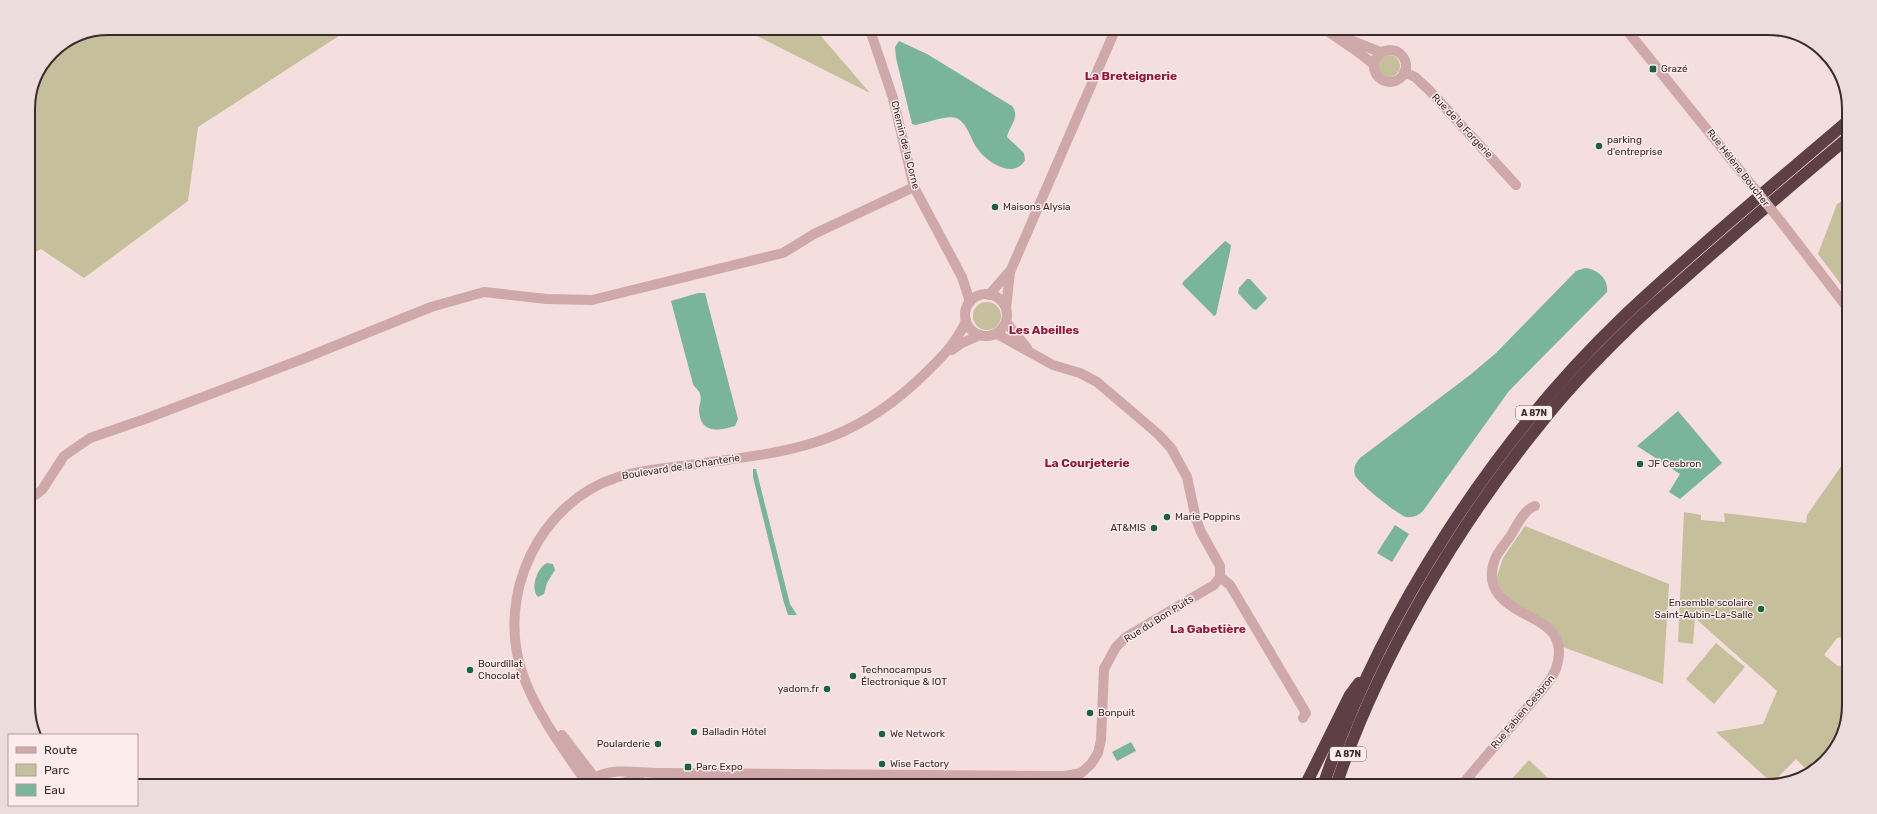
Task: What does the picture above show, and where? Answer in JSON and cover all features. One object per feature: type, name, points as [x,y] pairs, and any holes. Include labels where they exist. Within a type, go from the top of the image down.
[{"type":"highway","name":"A 87N","points":[[1325,779],[1373,665],[1411,591],[1452,526],[1489,472],[1529,419],[1623,317],[1720,230],[1842,126]]},
{"type":"highway","name":"A 87N","points":[[1339,779],[1360,723],[1383,672],[1426,592],[1462,533],[1498,480],[1538,426],[1630,326],[1842,143]]},
{"type":"highway","points":[[1308,779],[1350,695],[1373,665]]},
{"type":"street","name":"Chemin de la Corne","points":[[872,35],[893,98],[914,187],[962,278],[970,302]]},
{"type":"street","points":[[1010,272],[984,295],[970,302],[967,308],[966,321],[969,327],[980,335],[986,336],[997,334],[1003,329],[1006,322],[1010,272],[1113,35]]},
{"type":"street","points":[[1334,35],[1374,65],[1378,76],[1389,82],[1398,79],[1404,72],[1405,60],[1400,54],[1386,50],[1380,52],[1374,65]]},
{"type":"street","points":[[1339,35],[1380,52]]},
{"type":"street","name":"Rue Hélène Boucher","points":[[1631,35],[1746,178],[1842,301]]},
{"type":"street","name":"Rue de la Forgerie","points":[[1404,72],[1415,77],[1429,90],[1516,185]]},
{"type":"street","points":[[35,495],[42,490],[64,456],[90,438],[145,419],[293,363],[431,308],[484,292],[547,299],[592,300],[783,253],[814,234],[914,187]]},
{"type":"street","name":"Chemin de la Corne","points":[[962,278],[984,295]]},
{"type":"street","points":[[984,295],[996,297],[1006,308]]},
{"type":"street","name":"Boulevard de la Chanterie","points":[[942,357],[961,333],[966,321]]},
{"type":"street","points":[[1006,322],[1030,352]]},
{"type":"street","points":[[997,334],[1053,365],[1080,373],[1097,382],[1158,434],[1171,448],[1187,477],[1196,519],[1201,532],[1220,566],[1220,577],[1230,585],[1290,683],[1306,713],[1303,718]]},
{"type":"street","name":"Boulevard de la Chanterie","points":[[588,779],[529,691],[521,671],[514,624],[516,603],[523,570],[539,539],[561,512],[576,499],[618,477],[655,469],[780,452],[809,446],[843,433],[860,425],[888,406],[942,357],[962,343],[980,335]]},
{"type":"street","name":"Rue Fabien Cesbron","points":[[1467,779],[1547,684],[1558,665],[1559,646],[1553,634],[1544,625],[1506,603],[1496,589],[1493,576],[1496,557],[1526,510],[1535,506]]},
{"type":"street","name":"Rue du Bon Puits","points":[[598,779],[609,772],[618,771],[643,773],[1065,776],[1081,773],[1091,764],[1098,752],[1101,740],[1104,669],[1116,647],[1131,634],[1214,585],[1220,577]]},
{"type":"street","points":[[629,779],[643,773]]},
{"type":"green space","points":[[109,35],[340,35],[198,127],[188,201],[84,278],[41,249],[35,252],[35,105],[39,85],[43,76],[50,64],[60,53],[85,39],[95,36]]},
{"type":"green space","points":[[755,35],[820,35],[870,93]]},
{"type":"green space","points":[[1389,55],[1397,58],[1400,66],[1397,74],[1389,77],[1381,74],[1378,66],[1381,58]]},
{"type":"green space","points":[[1842,201],[1842,286],[1818,254],[1837,204]]},
{"type":"green space","points":[[987,302],[997,306],[1001,316],[997,326],[987,330],[977,326],[973,316],[977,306]]},
{"type":"green space","points":[[1842,465],[1842,637],[1837,638],[1824,655],[1838,666],[1842,666],[1841,719],[1832,742],[1817,761],[1806,769],[1796,759],[1777,778],[1768,779],[1716,732],[1763,724],[1777,691],[1695,618],[1693,644],[1678,642],[1684,512],[1701,515],[1701,520],[1725,522],[1724,513],[1806,523],[1807,515]]},
{"type":"green space","points":[[1525,526],[1669,584],[1663,684],[1563,647],[1511,603],[1500,588],[1496,579],[1503,558]]},
{"type":"green space","points":[[1716,643],[1745,667],[1714,704],[1686,679]]},
{"type":"green space","points":[[1529,760],[1549,779],[1511,779]]},
{"type":"water","points":[[899,41],[927,54],[1012,106],[1015,118],[1007,137],[1024,153],[1025,160],[1020,166],[1014,169],[1007,169],[1000,167],[987,159],[977,148],[966,127],[956,118],[952,117],[916,125],[912,124],[896,58],[895,47]]},
{"type":"water","points":[[1225,241],[1231,245],[1230,252],[1216,315],[1214,316],[1182,284]]},
{"type":"water","points":[[1585,268],[1594,270],[1604,279],[1607,292],[1509,391],[1423,511],[1413,517],[1406,517],[1395,511],[1378,498],[1357,479],[1354,473],[1354,468],[1360,458],[1470,375],[1496,353],[1576,271]]},
{"type":"water","points":[[1247,279],[1250,279],[1267,298],[1256,310],[1253,309],[1238,293],[1239,288]]},
{"type":"water","points":[[698,293],[705,293],[738,419],[735,426],[729,428],[711,429],[703,423],[700,418],[699,410],[701,396],[693,384],[671,301]]},
{"type":"water","points":[[1678,411],[1722,463],[1680,499],[1669,492],[1680,474],[1637,446]]},
{"type":"water","points":[[753,469],[756,469],[790,604],[797,615],[788,615],[784,603],[753,477]]},
{"type":"water","points":[[1395,525],[1409,534],[1392,562],[1377,553]]},
{"type":"water","points":[[547,563],[553,564],[555,570],[547,583],[544,594],[538,597],[535,589],[536,578],[540,569]]},
{"type":"water","points":[[1131,742],[1136,751],[1117,761],[1112,752]]},
{"type":"place","name":"Grazé","points":[[1653,69]]},
{"type":"place","name":"parking d'entreprise","points":[[1599,146]]},
{"type":"place","name":"Maisons Alysia","points":[[995,207]]},
{"type":"place","name":"JF Cesbron","points":[[1640,464]]},
{"type":"place","name":"Marie Poppins","points":[[1167,517]]},
{"type":"place","name":"AT&MIS","points":[[1154,528]]},
{"type":"place","name":"Ensemble scolaire Saint-Aubin-La-Salle","points":[[1761,609]]},
{"type":"place","name":"Bourdillat Chocolat","points":[[470,670]]},
{"type":"place","name":"Technocampus Électronique & IOT","points":[[853,676]]},
{"type":"place","name":"yadom.fr","points":[[827,689]]},
{"type":"place","name":"Bonpuit","points":[[1090,713]]},
{"type":"place","name":"Balladin Hôtel","points":[[694,732]]},
{"type":"place","name":"We Network","points":[[882,734]]},
{"type":"place","name":"Poularderie","points":[[658,744]]},
{"type":"place","name":"Wise Factory","points":[[882,764]]},
{"type":"place","name":"Parc Expo","points":[[688,767]]},
{"type":"district","name":"La Breteignerie","points":[[1131,76]]},
{"type":"district","name":"Les Abeilles","points":[[1044,330]]},
{"type":"district","name":"La Courjeterie","points":[[1087,463]]},
{"type":"district","name":"La Gabetière","points":[[1208,629]]}]
